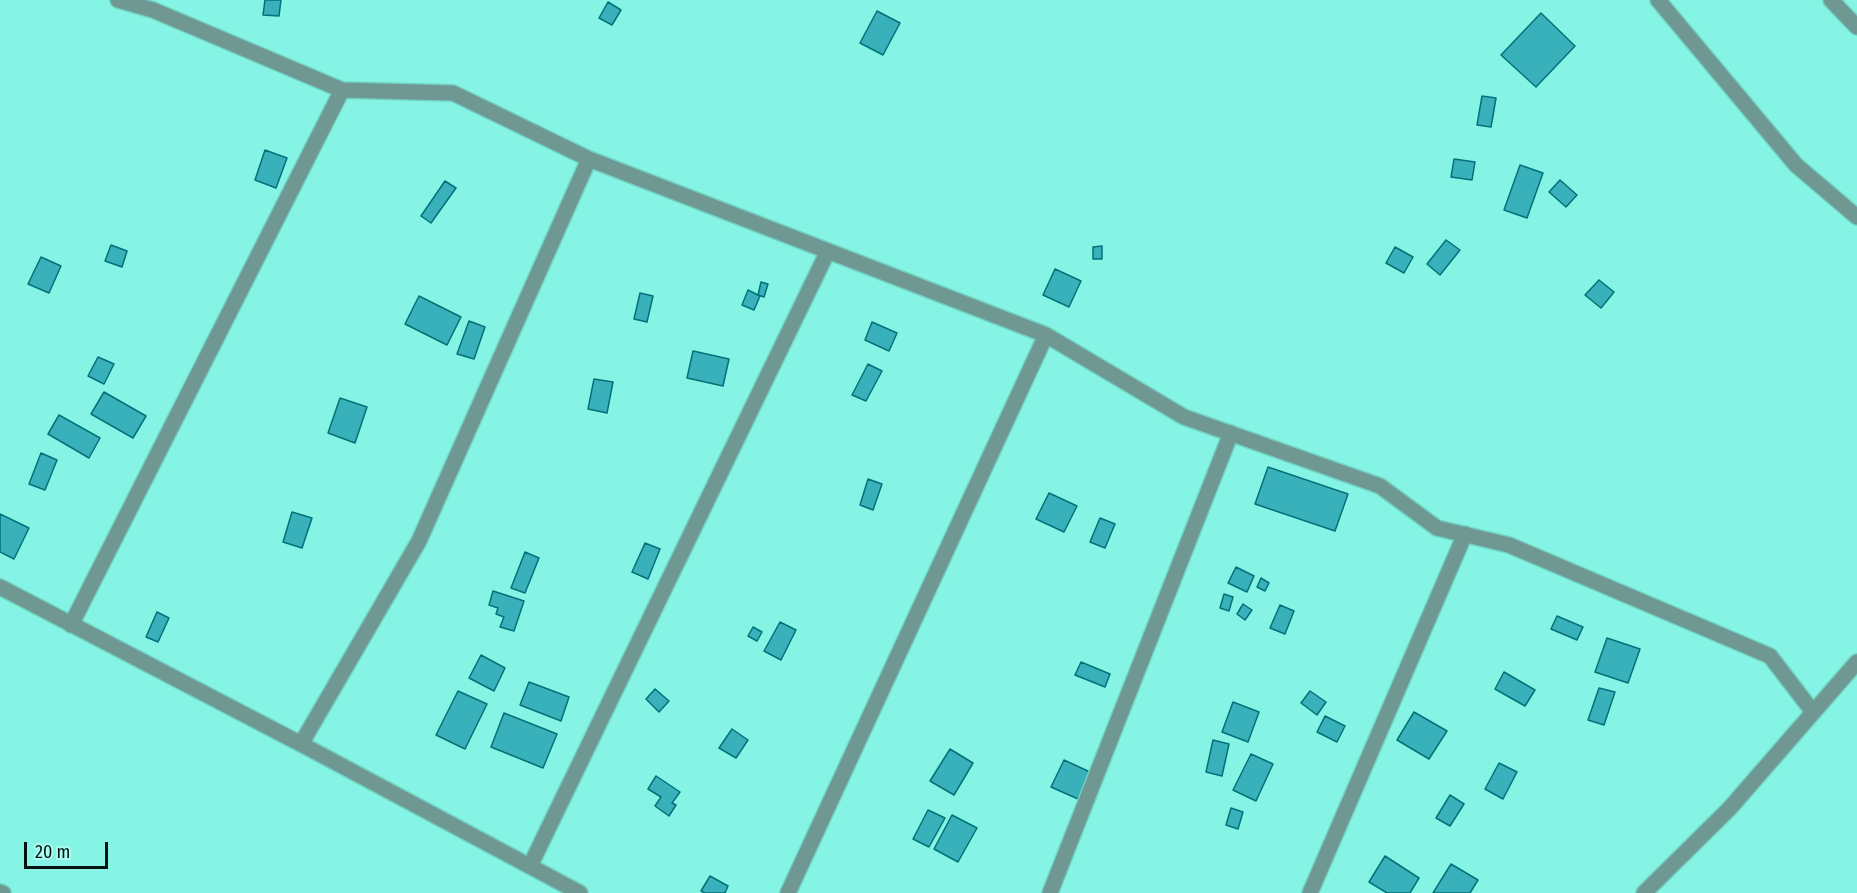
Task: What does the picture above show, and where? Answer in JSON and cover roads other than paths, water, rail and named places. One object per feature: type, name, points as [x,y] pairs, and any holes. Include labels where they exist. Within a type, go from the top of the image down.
[{"type":"street","points":[[118,0],[153,10],[342,90],[453,93],[589,159],[1046,335],[1184,417],[1380,486],[1437,528],[1509,544],[1770,656],[1813,712]]},
{"type":"street","points":[[1658,0],[1796,165],[1857,218]]},
{"type":"street","points":[[1831,0],[1857,27]]},
{"type":"street","points":[[71,624],[342,90]]},
{"type":"street","points":[[301,744],[418,541],[589,159]]},
{"type":"street","points":[[530,866],[828,251]]},
{"type":"street","points":[[788,893],[1046,335]]},
{"type":"street","points":[[1050,893],[1231,433]]},
{"type":"street","points":[[1310,893],[1465,534]]},
{"type":"street","points":[[0,587],[580,893]]},
{"type":"street","points":[[1644,893],[1730,808],[1857,662]]}]
